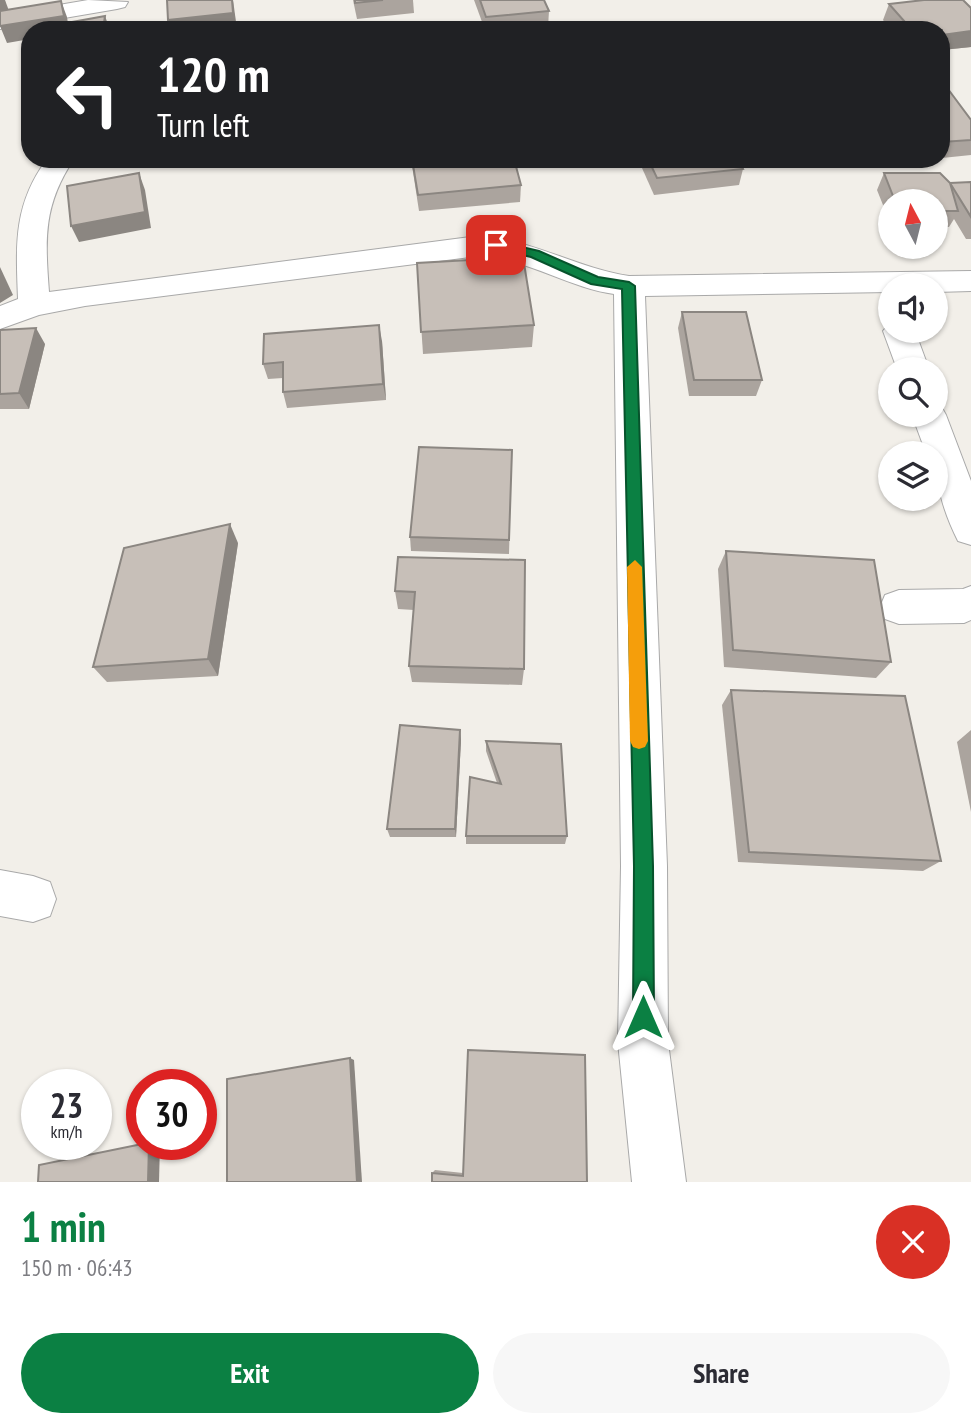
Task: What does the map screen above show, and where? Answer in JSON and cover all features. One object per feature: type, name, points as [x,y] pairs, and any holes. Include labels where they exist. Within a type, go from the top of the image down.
[{"type":"street","points":[[0,22],[117,1],[119,21]]},
{"type":"street","points":[[34,305],[31,224],[22,209],[55,168]]},
{"type":"street","points":[[0,318],[34,305],[85,296],[496,245],[534,254],[595,281],[629,286],[878,295]]},
{"type":"street","points":[[948,285],[971,281]]},
{"type":"street","points":[[629,286],[644,866],[643,1042],[659,1182]]},
{"type":"street","points":[[933,427],[971,530]]},
{"type":"street","points":[[899,607],[964,606],[971,603]]},
{"type":"building","points":[[167,0],[232,0],[233,13],[168,20]]},
{"type":"building","points":[[355,0],[383,0],[355,3]]},
{"type":"building","points":[[480,0],[544,0],[549,11],[486,17]]},
{"type":"building","points":[[924,0],[963,0],[971,8],[971,31],[950,34],[950,21],[904,21],[889,4]]},
{"type":"building","points":[[61,1],[64,16],[0,26],[0,11]]},
{"type":"building","points":[[105,16],[104,21],[78,21]]},
{"type":"building","points":[[950,92],[971,120],[971,140],[950,141]]},
{"type":"building","points":[[414,168],[516,168],[521,185],[418,195]]},
{"type":"building","points":[[652,168],[743,169],[657,178]]},
{"type":"building","points":[[139,173],[145,212],[71,226],[67,186]]},
{"type":"building","points":[[884,173],[940,173],[950,183],[958,211],[948,211],[948,189],[890,189]]},
{"type":"building","points":[[971,182],[971,217],[950,183]]},
{"type":"building","points":[[523,257],[534,325],[421,332],[417,263]]},
{"type":"building","points":[[682,312],[746,312],[762,380],[694,380]]},
{"type":"building","points":[[379,325],[383,384],[283,392],[283,362],[263,364],[264,334]]},
{"type":"building","points":[[36,328],[19,393],[0,394],[0,330]]},
{"type":"building","points":[[419,447],[512,450],[509,540],[410,537]]},
{"type":"building","points":[[230,524],[208,659],[93,667],[124,548]]},
{"type":"building","points":[[726,551],[874,560],[891,662],[733,650]]},
{"type":"building","points":[[398,557],[525,560],[524,669],[409,666],[415,592],[395,591]]},
{"type":"building","points":[[731,690],[905,696],[941,861],[749,852]]},
{"type":"building","points":[[400,725],[460,730],[455,829],[387,829]]},
{"type":"building","points":[[486,741],[561,744],[567,836],[466,836],[470,777],[501,784]]},
{"type":"building","points":[[468,1050],[585,1055],[587,1182],[432,1182],[432,1173],[463,1176]]},
{"type":"building","points":[[350,1058],[357,1182],[227,1182],[227,1079]]},
{"type":"building","points":[[126,1147],[126,1160],[149,1160],[148,1182],[38,1182],[39,1165],[64,1160],[112,1160],[112,1150]]},
{"type":"slow traffic","points":[[635,567],[639,741]]},
{"type":"route","points":[[496,245],[534,254],[595,281],[629,286],[644,866],[643,1017]]}]
